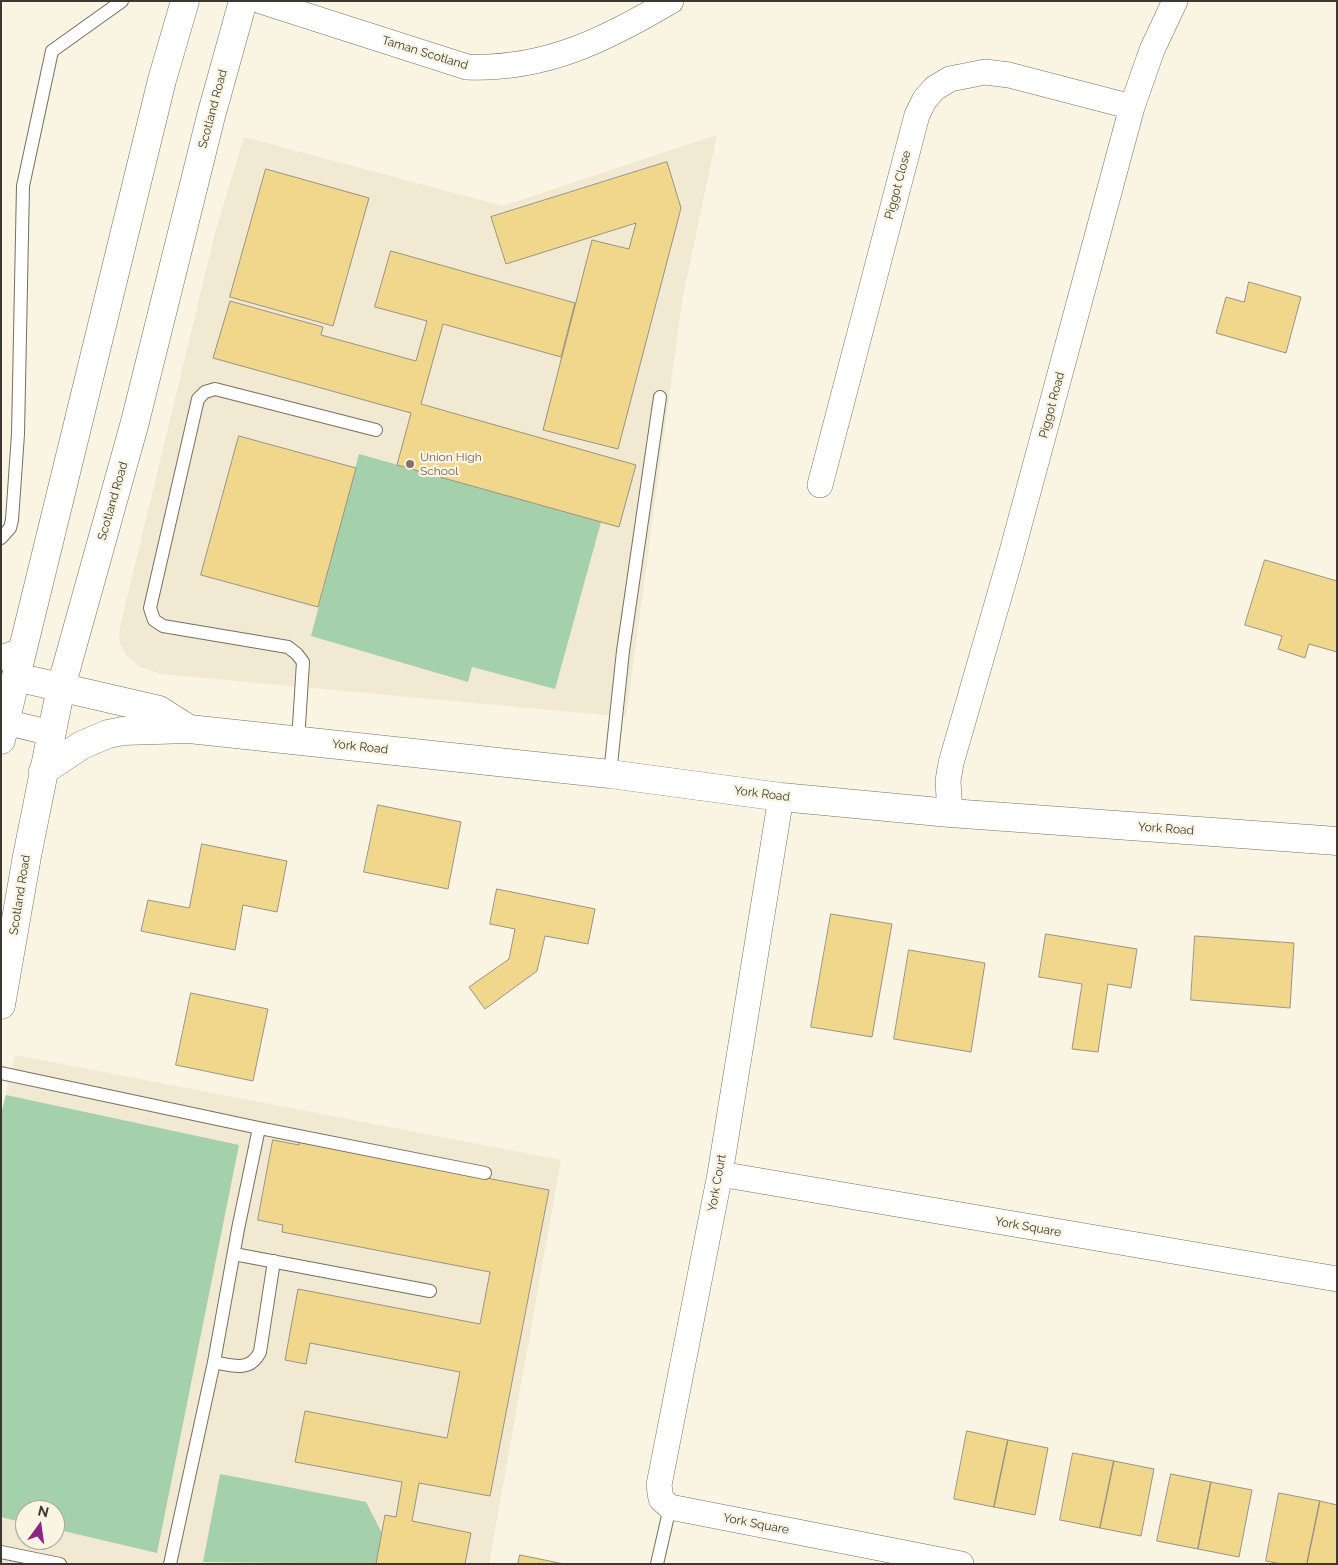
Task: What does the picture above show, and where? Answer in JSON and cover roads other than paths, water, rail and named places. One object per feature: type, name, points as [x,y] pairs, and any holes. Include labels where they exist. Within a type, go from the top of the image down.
[{"type":"main road","points":[[2,728],[14,662],[162,80],[185,1]]},
{"type":"main road","name":"Scotland Road","points":[[1,1005],[43,771],[61,687],[135,422],[211,116],[243,1]]},
{"type":"main road","name":"York Road","points":[[14,662],[61,687],[159,710],[189,729]]},
{"type":"main road","name":"York Road","points":[[43,771],[82,744],[108,734],[123,731],[189,729],[610,774],[781,797],[950,813],[1337,842]]},
{"type":"street","name":"Taman Scotland","points":[[261,1],[466,67],[495,68],[570,53],[607,37],[671,1]]},
{"type":"street","name":"Piggot Road","points":[[950,813],[948,781],[951,763],[1010,559],[1132,108],[1152,50],[1175,1]]},
{"type":"street","name":"Piggot Close","points":[[820,485],[916,115],[924,100],[935,88],[950,80],[984,72],[1009,75],[1132,108]]},
{"type":"street","points":[[2,728],[51,733]]},
{"type":"street","name":"York Court","points":[[670,1507],[661,1500],[659,1484],[720,1174],[781,797]]},
{"type":"street","name":"York Square","points":[[720,1174],[1337,1279]]},
{"type":"street","name":"York Square","points":[[670,1507],[961,1564]]},
{"type":"lane","points":[[1,538],[10,528],[12,520],[18,434],[23,186],[52,51],[122,1]]},
{"type":"lane","points":[[298,741],[303,662],[298,654],[288,648],[163,626],[154,620],[150,608],[198,399],[205,392],[215,389],[376,430]]},
{"type":"lane","points":[[610,774],[619,679],[660,397]]},
{"type":"lane","points":[[1,1073],[259,1128],[485,1173]]},
{"type":"lane","points":[[170,1564],[214,1362],[259,1128]]},
{"type":"lane","points":[[234,1254],[430,1291]]},
{"type":"lane","points":[[214,1362],[238,1367],[248,1366],[255,1361],[260,1352],[274,1261]]},
{"type":"lane","points":[[657,1564],[670,1507]]},
{"type":"lane","points":[[1,1552],[60,1564]]},
{"type":"place","name":"Union High School","points":[[410,464]]}]
